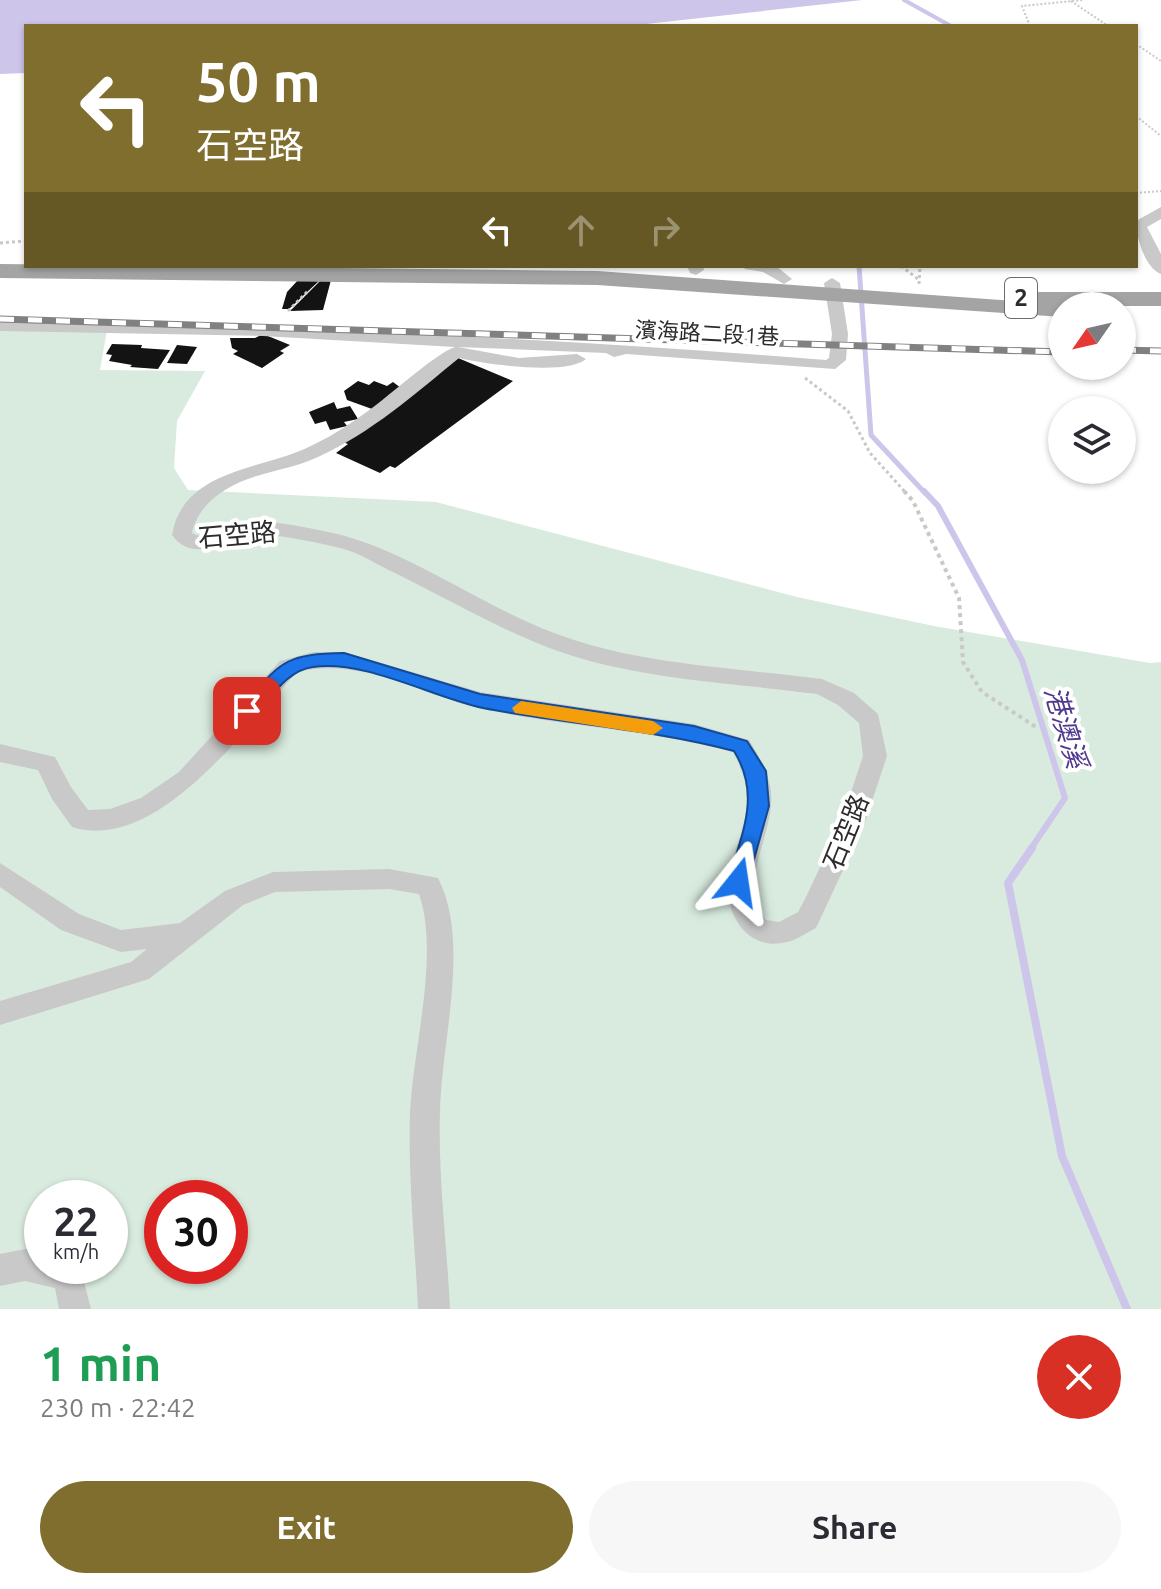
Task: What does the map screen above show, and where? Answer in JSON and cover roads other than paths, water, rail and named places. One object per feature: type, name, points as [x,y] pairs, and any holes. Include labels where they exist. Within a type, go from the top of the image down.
[{"type":"main road","points":[[0,262],[24,262]]},
{"type":"main road","name":"2","points":[[497,268],[833,288],[1048,309]]},
{"type":"main road","name":"2","points":[[0,271],[139,269],[318,276],[423,271],[597,273],[695,268],[833,288]]},
{"type":"main road","name":"2","points":[[881,293],[1161,299]]},
{"type":"main road","points":[[1136,311],[1161,310]]},
{"type":"street","points":[[1161,212],[1139,226],[1161,269]]},
{"type":"street","points":[[768,268],[784,279]]},
{"type":"street","name":"濱海路二段1巷","points":[[404,339],[425,352],[456,352],[519,363],[578,359],[626,349],[829,365],[837,360],[840,334],[833,288]]},
{"type":"street","points":[[0,326],[263,331],[626,349]]},
{"type":"street","name":"石空路","points":[[0,753],[47,763],[61,792],[81,820],[111,819],[150,805],[187,778],[288,667],[313,660],[344,660],[480,700],[694,733],[741,746],[756,771],[759,806],[738,882],[749,920],[758,930],[781,933],[807,920],[852,825],[875,756],[870,720],[846,699],[822,687],[602,658],[544,638],[352,544],[293,531],[259,528],[239,530],[209,543],[192,542],[182,535],[182,523],[216,487],[308,455],[344,436],[456,352]]},
{"type":"street","points":[[0,873],[70,922],[121,941],[186,933]]},
{"type":"street","points":[[0,1013],[139,971],[234,898],[273,882],[389,879],[429,885],[439,914],[440,951],[425,1114],[434,1309]]},
{"type":"street","points":[[0,1270],[25,1265],[68,1276],[75,1309]]},
{"type":"waterway","name":"港澳溪","points":[[904,0],[947,24]]},
{"type":"waterway","name":"港澳溪","points":[[859,268],[871,435],[925,493]]},
{"type":"waterway","name":"港澳溪","points":[[924,491],[938,506],[1022,660],[1065,798],[1030,850]]},
{"type":"waterway","name":"港澳溪","points":[[1032,848],[1008,883],[1062,1156],[1127,1309]]},
{"type":"railway","points":[[0,319],[1048,352]]},
{"type":"railway","points":[[1136,350],[1161,351]]}]
